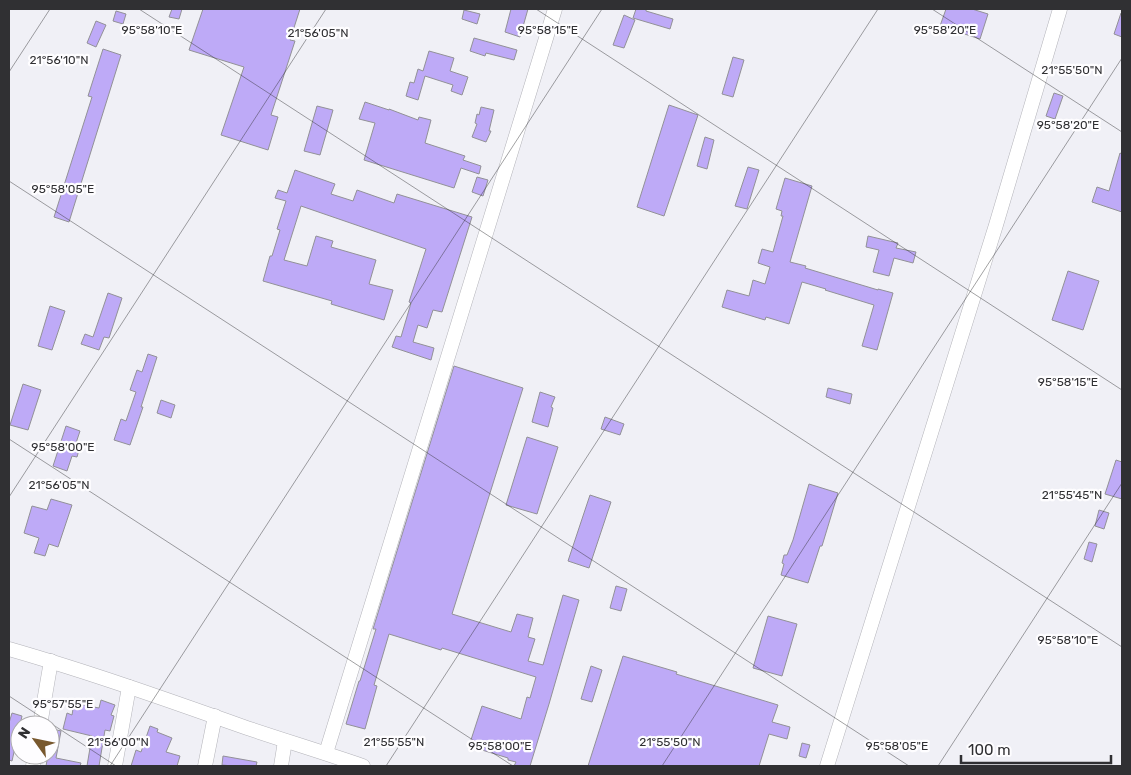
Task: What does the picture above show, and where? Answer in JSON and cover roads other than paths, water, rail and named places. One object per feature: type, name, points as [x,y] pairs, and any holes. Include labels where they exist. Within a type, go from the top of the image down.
[{"type":"street","points":[[326,753],[555,9]]},
{"type":"street","points":[[827,766],[996,225],[1060,9]]},
{"type":"street","points":[[9,649],[129,686],[285,741],[363,766]]},
{"type":"street","points":[[42,715],[50,661]]},
{"type":"street","points":[[116,766],[129,686]]},
{"type":"street","points":[[205,766],[215,716]]},
{"type":"street","points":[[281,766],[285,741]]}]
